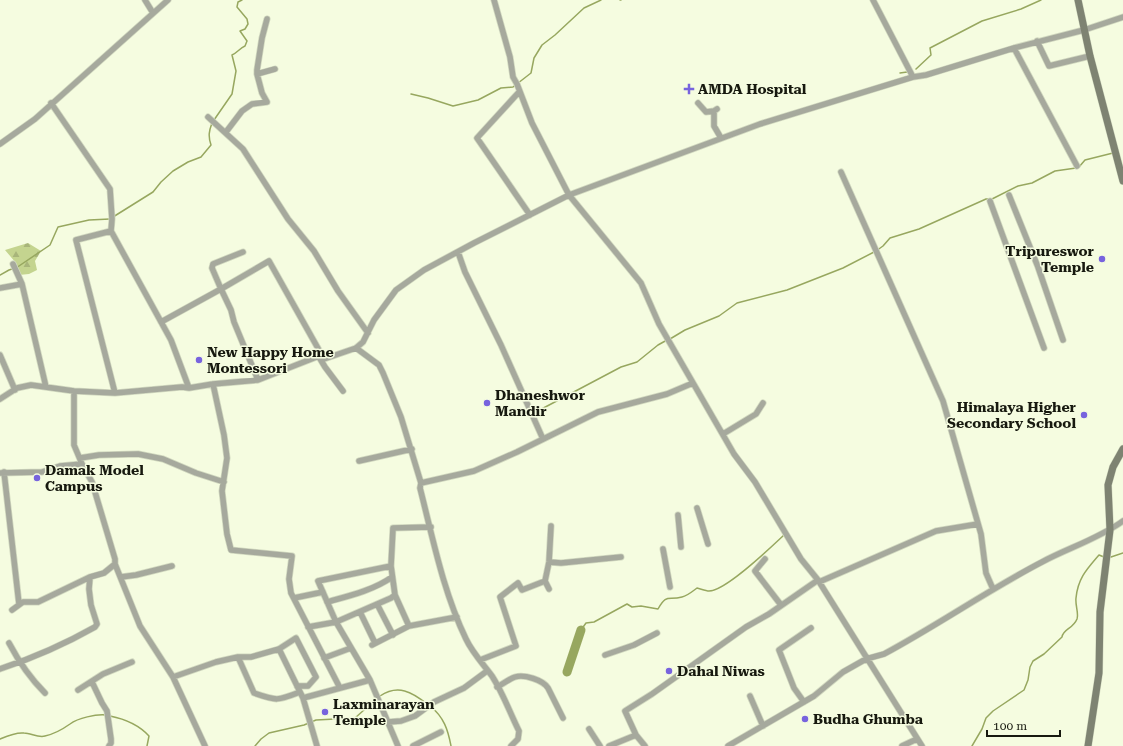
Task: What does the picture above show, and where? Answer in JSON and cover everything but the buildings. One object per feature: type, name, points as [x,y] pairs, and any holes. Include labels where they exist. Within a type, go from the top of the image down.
[{"type":"street","points":[[145,0],[153,13]]},
{"type":"street","points":[[0,144],[35,119],[168,0]]},
{"type":"street","points":[[494,0],[510,57],[513,77],[532,123],[569,196],[641,283],[659,324],[734,454],[755,482],[801,559],[818,581],[922,746]]},
{"type":"street","points":[[873,0],[913,77]]},
{"type":"street","points":[[1078,0],[1090,56],[1123,181]]},
{"type":"street","points":[[0,399],[17,388],[31,386],[74,391],[115,393],[182,387],[189,388],[213,384],[258,380],[356,348],[363,342],[374,320],[396,290],[424,270],[569,196],[760,124],[913,77],[926,75],[1037,41],[1084,30],[1123,17]]},
{"type":"street","points":[[226,132],[242,111],[252,104],[267,102],[262,93],[257,70],[262,38],[268,19]]},
{"type":"street","points":[[1037,41],[1049,66],[1090,56]]},
{"type":"street","points":[[1014,48],[1077,166]]},
{"type":"street","points":[[258,74],[275,69]]},
{"type":"street","points":[[519,92],[477,138],[530,215]]},
{"type":"street","points":[[52,103],[110,189],[112,219],[111,231],[171,340],[189,388]]},
{"type":"street","points":[[698,103],[706,112],[716,110],[714,126],[721,138]]},
{"type":"street","points":[[208,117],[243,149],[288,219],[314,251],[338,291],[368,333]]},
{"type":"street","points":[[841,172],[943,401],[981,534],[986,573],[993,589]]},
{"type":"street","points":[[1009,195],[1038,267],[1063,340]]},
{"type":"street","points":[[990,201],[1044,348]]},
{"type":"street","points":[[111,231],[76,240],[115,393]]},
{"type":"street","points":[[243,252],[213,264],[212,268],[220,289],[231,310],[234,322],[258,380]]},
{"type":"street","points":[[458,252],[465,272],[501,345],[544,439]]},
{"type":"street","points":[[161,322],[267,261],[270,261],[322,358],[325,367],[343,391]]},
{"type":"street","points":[[13,264],[22,284],[46,387]]},
{"type":"street","points":[[0,288],[22,284]]},
{"type":"street","points":[[356,348],[379,365],[401,417],[412,449],[421,483],[420,488],[431,527],[434,548],[440,570],[467,641],[497,687],[519,731],[518,739],[512,746]]},
{"type":"street","points":[[0,355],[15,390]]},
{"type":"street","points":[[421,483],[474,471],[598,412],[667,394],[693,383]]},
{"type":"street","points":[[213,384],[224,435],[227,458],[222,491],[227,534],[231,550],[292,556],[289,579],[291,593],[340,688]]},
{"type":"street","points":[[74,391],[74,445],[92,482],[115,558],[115,564],[140,626],[173,677],[205,746]]},
{"type":"street","points":[[723,434],[756,414],[763,403]]},
{"type":"street","points":[[359,461],[412,449]]},
{"type":"street","points":[[1088,746],[1099,673],[1100,612],[1110,530],[1108,485],[1113,467],[1123,449]]},
{"type":"street","points":[[80,458],[99,455],[138,454],[163,459],[196,473],[224,482]]},
{"type":"street","points":[[19,604],[2,472],[42,472],[60,466],[82,464]]},
{"type":"street","points":[[697,508],[708,544]]},
{"type":"street","points":[[678,515],[681,547]]},
{"type":"street","points":[[728,746],[820,692],[839,674],[866,659],[884,654],[899,646],[993,589],[1043,561],[1110,530],[1123,521]]},
{"type":"street","points":[[645,746],[636,735],[625,711],[652,694],[746,627],[818,581],[936,531],[978,524]]},
{"type":"street","points":[[549,589],[545,581],[549,562],[551,526]]},
{"type":"street","points":[[409,626],[395,595],[391,566],[393,528],[431,527]]},
{"type":"street","points":[[663,549],[670,587]]},
{"type":"street","points":[[549,562],[561,563],[621,557]]},
{"type":"street","points":[[765,559],[755,571],[781,605]]},
{"type":"street","points":[[12,610],[23,602],[38,602],[90,577],[104,572],[115,564]]},
{"type":"street","points":[[121,577],[136,576],[172,566]]},
{"type":"street","points":[[391,566],[318,581],[336,622],[370,680],[398,746]]},
{"type":"street","points":[[327,602],[384,582],[392,576]]},
{"type":"street","points":[[0,669],[20,663],[75,638],[95,627],[97,624],[92,608],[89,589],[90,577]]},
{"type":"street","points":[[480,660],[516,646],[500,597],[518,583],[522,590],[545,581]]},
{"type":"street","points":[[294,598],[323,592]]},
{"type":"street","points":[[308,627],[336,622],[395,595]]},
{"type":"street","points":[[377,604],[393,635]]},
{"type":"street","points":[[360,612],[374,644],[409,626],[457,616]]},
{"type":"street","points":[[804,702],[794,688],[779,650],[811,628]]},
{"type":"street","points":[[605,655],[657,633]]},
{"type":"street","points":[[173,677],[216,662],[238,657],[251,657],[279,649],[296,638],[316,677],[308,686],[297,686]]},
{"type":"street","points":[[9,643],[20,663],[32,680],[45,693]]},
{"type":"street","points":[[324,658],[351,648]]},
{"type":"street","points":[[279,649],[303,698],[317,746]]},
{"type":"street","points":[[238,657],[254,692],[268,698],[280,700],[300,692]]},
{"type":"street","points":[[78,690],[103,674],[132,662]]},
{"type":"street","points":[[388,722],[400,721],[415,716],[434,702],[464,688],[487,671]]},
{"type":"street","points":[[497,687],[515,677],[540,681],[546,684],[562,718]]},
{"type":"street","points":[[303,698],[370,680]]},
{"type":"street","points":[[92,682],[102,704],[107,711],[111,739],[109,746]]},
{"type":"street","points":[[750,696],[763,726]]},
{"type":"street","points":[[588,729],[600,746]]},
{"type":"street","points":[[413,746],[441,732]]},
{"type":"street","points":[[609,746],[619,744],[636,735]]},
{"type":"street","points":[[902,746],[917,738]]},
{"type":"green space","points":[[28,243],[41,251],[35,261],[37,270],[29,274],[19,275],[16,263],[5,250]]},
{"type":"waterway","points":[[214,120],[232,94],[236,71],[232,55],[245,46],[247,41],[240,31],[245,29],[248,24],[247,19],[237,7],[238,2],[242,0]]},
{"type":"waterway","points":[[411,94],[453,106],[478,100],[501,88],[513,87],[531,73],[534,58],[542,45],[584,8],[601,0]]},
{"type":"waterway","points":[[916,69],[931,55],[930,48],[982,21],[1021,9],[1041,0]]},
{"type":"waterway","points":[[900,73],[907,72]]},
{"type":"waterway","points":[[113,217],[153,192],[173,171],[188,162],[201,157],[211,145],[209,134],[212,123]]},
{"type":"waterway","points":[[1079,167],[1085,160],[1113,153]]},
{"type":"waterway","points":[[670,339],[685,330],[719,316],[737,303],[787,290],[843,268],[876,251],[890,238],[919,229],[986,199],[992,199],[1018,186],[1032,183],[1055,171],[1076,168]]},
{"type":"waterway","points":[[16,268],[50,245],[58,227],[89,220],[110,219]]},
{"type":"waterway","points":[[0,275],[12,269]]},
{"type":"waterway","points":[[534,413],[621,367],[637,362],[658,345],[667,340]]},
{"type":"waterway","points":[[581,630],[586,623],[594,622],[627,604],[632,607],[641,606],[658,609],[666,599],[684,596],[697,588],[709,591],[717,589],[748,568],[784,535]]},
{"type":"waterway","points":[[1111,557],[1123,553]]},
{"type":"waterway","points":[[972,746],[982,729],[986,718],[993,711],[1024,690],[1033,661],[1044,654],[1062,637],[1064,632],[1073,625],[1077,619],[1076,598],[1081,579],[1099,555],[1104,557]]},
{"type":"waterway","points":[[567,672],[581,630]]},
{"type":"waterway","points":[[380,696],[393,690],[405,691],[416,696],[427,704]]},
{"type":"waterway","points":[[255,746],[269,733],[304,725],[316,720],[355,718],[373,702]]},
{"type":"waterway","points":[[430,706],[435,710],[445,724],[451,746]]},
{"type":"waterway","points":[[0,739],[12,734],[21,733],[45,736],[52,734],[82,718],[106,715]]},
{"type":"waterway","points":[[110,716],[126,720],[140,728],[149,736],[147,746]]},
{"type":"place","name":"AMDA Hospital","points":[[689,89]]},
{"type":"place","name":"Tripureswor Temple","points":[[1102,259]]},
{"type":"place","name":"New Happy Home Montessori","points":[[199,360]]},
{"type":"place","name":"Dhaneshwor Mandir","points":[[487,403]]},
{"type":"place","name":"Himalaya Higher Secondary School","points":[[1084,415]]},
{"type":"place","name":"Damak Model Campus","points":[[37,478]]},
{"type":"place","name":"Dahal Niwas","points":[[669,671]]},
{"type":"place","name":"Laxminarayan Temple","points":[[325,712]]},
{"type":"place","name":"Budha Ghumba","points":[[805,719]]}]
